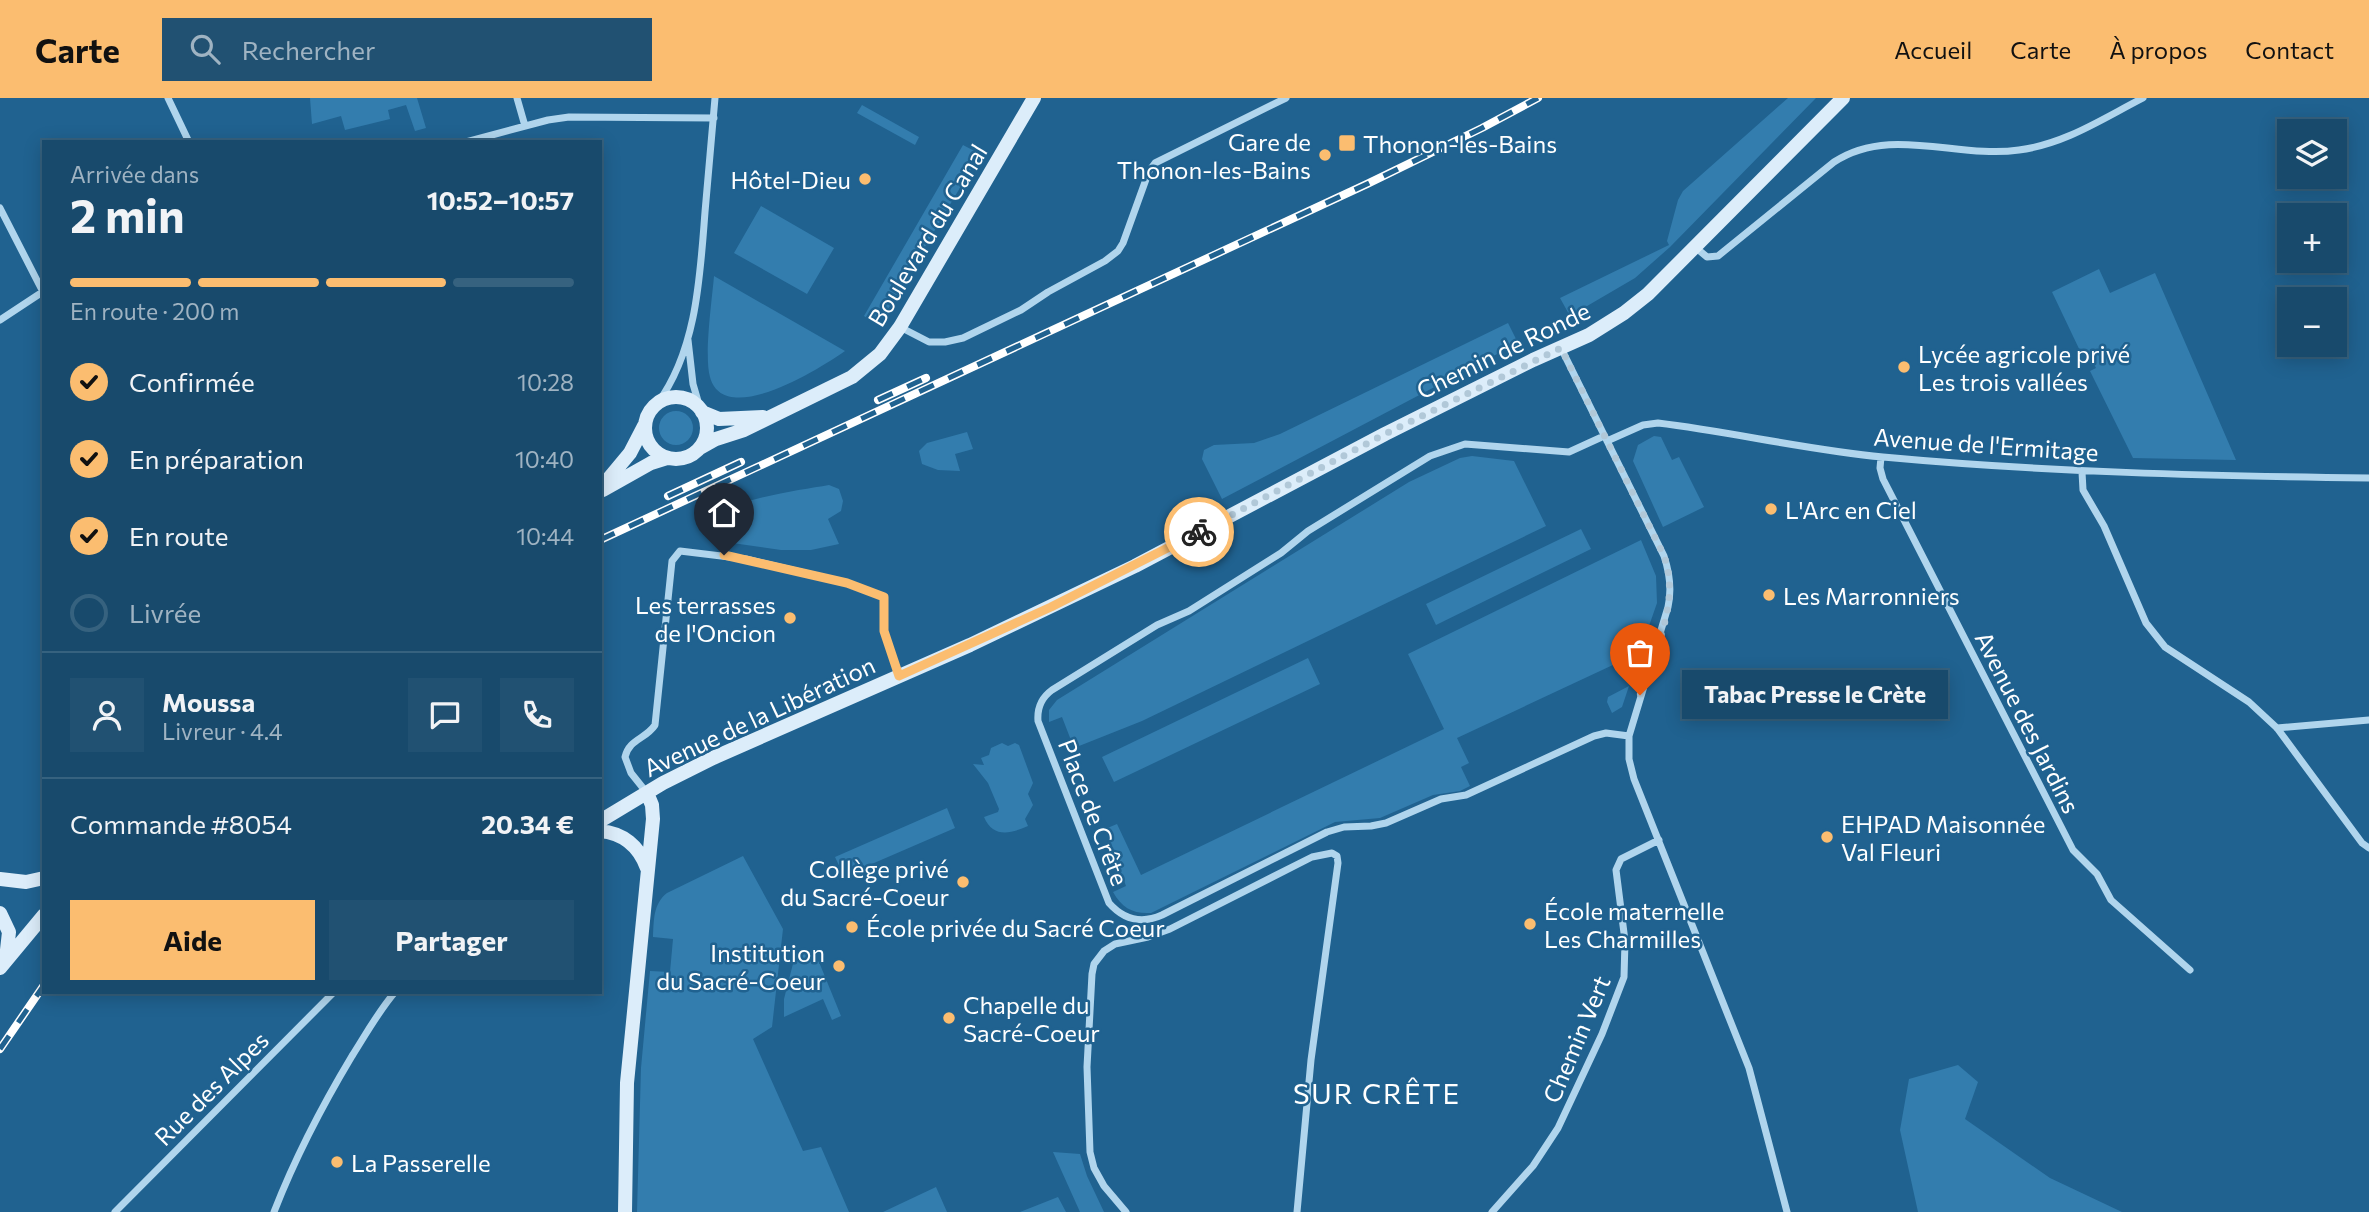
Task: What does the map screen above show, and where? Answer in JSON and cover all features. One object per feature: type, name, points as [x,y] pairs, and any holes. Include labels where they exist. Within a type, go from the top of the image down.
[{"type":"main road","name":"Boulevard du Canal","points":[[700,448],[716,439],[744,430],[852,377],[880,354],[900,327],[1034,98]]},
{"type":"main road","name":"Chemin de Ronde","points":[[1092,587],[1385,434],[1602,327],[1637,304],[1843,98]]},
{"type":"main road","points":[[602,489],[650,463],[667,458],[685,458],[700,448],[707,430],[701,410],[679,397],[665,399],[657,404],[647,415],[645,425],[646,439],[651,447],[667,458]]},
{"type":"main road","name":"Boulevard du Canal","points":[[701,410],[719,419],[767,417]]},
{"type":"main road","points":[[602,488],[630,453],[645,425]]},
{"type":"main road","name":"Avenue de la Libération","points":[[602,820],[713,758],[980,640],[1092,587]]},
{"type":"main road","points":[[625,1212],[626,1083],[653,812],[647,793]]},
{"type":"main road","points":[[602,831],[612,832],[629,841],[642,856],[647,868]]},
{"type":"main road","points":[[0,879],[26,882],[42,878]]},
{"type":"main road","points":[[0,913],[9,932],[3,964]]},
{"type":"main road","points":[[3,964],[42,917]]},
{"type":"street","points":[[168,98],[188,140]]},
{"type":"street","points":[[517,98],[525,126]]},
{"type":"street","points":[[657,404],[669,385],[688,339],[702,247],[715,98]]},
{"type":"street","points":[[900,327],[929,342],[957,340],[1021,310],[1105,261],[1124,243],[1154,163],[1286,98]]},
{"type":"street","points":[[1695,247],[1707,257],[1718,256],[1834,162],[1854,151],[1889,144],[1995,152],[2033,148],[2066,139],[2143,98]]},
{"type":"street","points":[[473,140],[569,117],[714,118]]},
{"type":"street","points":[[0,208],[42,290]]},
{"type":"street","points":[[0,320],[42,293]]},
{"type":"street","points":[[688,339],[693,384],[701,410]]},
{"type":"street","points":[[1561,348],[1664,556],[1671,582],[1666,618],[1629,736],[1629,760],[1634,779],[1749,1068],[1787,1212]]},
{"type":"street","name":"Avenue de l'Ermitage","points":[[1605,439],[1643,425],[1658,423],[1881,457],[2082,472],[2369,478]]},
{"type":"street","name":"Place de Crête","points":[[1605,439],[1569,452],[1465,444],[1430,456],[1308,531],[1281,553],[1189,611],[1157,625],[1046,694],[1039,707],[1038,721],[1109,903],[1122,915],[1138,920],[1162,915],[1327,832],[1344,827],[1379,825],[1441,799],[1466,795],[1594,736],[1606,733],[1629,736]]},
{"type":"street","name":"Avenue des Jardins","points":[[1881,457],[1883,480],[2073,850],[2097,873],[2111,900],[2190,970]]},
{"type":"street","points":[[2082,472],[2083,490],[2104,526],[2139,610],[2154,636],[2177,656],[2249,702],[2277,728],[2369,849]]},
{"type":"street","points":[[647,793],[631,773],[625,757],[631,744],[645,737],[655,725],[672,561],[676,553],[684,551],[757,562],[847,583],[884,597],[884,631],[899,676]]},
{"type":"street","points":[[2277,728],[2369,720]]},
{"type":"street","name":"Chemin Vert","points":[[1492,1212],[1533,1167],[1558,1128],[1580,1085],[1624,976],[1625,941],[1616,870],[1620,859],[1659,840]]},
{"type":"street","points":[[1126,1212],[1104,1186],[1094,1168],[1090,1152],[1087,1067],[1094,964],[1104,951],[1115,944],[1170,929],[1318,855],[1332,852],[1337,856],[1336,886],[1311,1060],[1297,1212]]},
{"type":"street","name":"Rue des Alpes","points":[[115,1212],[332,994]]},
{"type":"street","points":[[274,1212],[330,1093],[374,1020],[394,994]]},
{"type":"shaded area","points":[[310,98],[417,98],[426,128],[415,131],[406,105],[388,110],[390,119],[345,130],[341,116],[312,124]]},
{"type":"shaded area","points":[[1788,98],[1816,98],[1670,247],[1635,278],[1570,316],[1560,298],[1669,245],[1667,241],[1683,191]]},
{"type":"shaded area","points":[[862,105],[919,137],[915,145],[857,113]]},
{"type":"shaded area","points":[[963,145],[980,154],[884,316],[876,324],[864,316]]},
{"type":"shaded area","points":[[761,206],[834,248],[807,294],[734,253]]},
{"type":"shaded area","points":[[2099,269],[2110,293],[2155,273],[2236,460],[2133,458],[2090,371],[2096,368],[2088,352],[2082,355],[2052,292]]},
{"type":"shaded area","points":[[714,276],[845,351],[816,370],[774,390],[753,396],[734,397],[719,392],[708,368]]},
{"type":"shaded area","points":[[1508,323],[1518,343],[1222,499],[1202,459],[1204,450],[1214,445],[1254,443],[1280,434]]},
{"type":"shaded area","points":[[676,411],[688,416],[693,428],[688,440],[676,445],[664,440],[659,428],[664,416]]},
{"type":"shaded area","points":[[967,432],[973,449],[955,454],[960,471],[938,470],[922,464],[919,451],[927,443]]},
{"type":"shaded area","points":[[1654,436],[1661,437],[1672,460],[1679,457],[1704,507],[1663,527],[1633,461],[1638,445]]},
{"type":"shaded area","points":[[1472,456],[1514,461],[1546,526],[1142,721],[1074,748],[1062,717],[1049,722],[1049,710],[1057,700],[1409,482],[1460,458]]},
{"type":"shaded area","points":[[829,485],[839,489],[843,501],[841,511],[828,519],[839,544],[811,550],[781,550],[711,540],[700,526],[710,517],[742,503]]},
{"type":"shaded area","points":[[1581,529],[1591,549],[1436,625],[1426,604]]},
{"type":"shaded area","points":[[1641,540],[1656,576],[1657,603],[1634,669],[1622,677],[1615,664],[1457,738],[1469,763],[1461,767],[1470,786],[1460,791],[1433,795],[1380,818],[1335,822],[1151,913],[1129,909],[1116,898],[1113,892],[1126,886],[1105,829],[1117,824],[1141,875],[1444,729],[1408,654]]},
{"type":"shaded area","points":[[1308,658],[1320,684],[1114,782],[1102,757]]},
{"type":"shaded area","points":[[1629,686],[1622,707],[1612,713],[1607,702],[1608,697]]},
{"type":"shaded area","points":[[1002,743],[1008,746],[1015,743],[1019,745],[1033,783],[1028,794],[1033,805],[1025,819],[1028,826],[1009,832],[992,828],[984,817],[998,812],[999,809],[988,783],[973,764],[984,765],[981,758],[989,755],[991,748]]},
{"type":"shaded area","points":[[947,808],[955,828],[844,876],[835,857]]},
{"type":"shaded area","points":[[743,856],[783,929],[772,1027],[753,1039],[803,1151],[821,1147],[849,1212],[637,1212],[641,1068],[650,971],[670,972],[673,939],[653,937],[657,907],[667,893]]},
{"type":"shaded area","points":[[809,953],[819,962],[841,1016],[832,1020],[823,999],[784,1017],[784,999],[795,956]]},
{"type":"shaded area","points":[[1958,1065],[1978,1082],[1965,1119],[2050,1178],[2122,1212],[1918,1212],[1900,1130],[1909,1079]]},
{"type":"shaded area","points":[[1053,1152],[1080,1154],[1104,1212],[1080,1212]]},
{"type":"shaded area","points":[[936,1187],[947,1212],[883,1212]]},
{"type":"shaded area","points":[[1058,1197],[1066,1212],[1020,1212]]},
{"type":"railway","points":[[602,539],[1367,184],[1538,98]]},
{"type":"railway","points":[[878,400],[926,378]]},
{"type":"railway","points":[[668,496],[741,462]]},
{"type":"railway","points":[[0,1049],[42,988]]},
{"type":"way so far","points":[[1199,532],[1385,434],[1561,348],[1664,556],[1670,575],[1671,591],[1666,618],[1640,695]]},
{"type":"place","name":"Thonon-les-Bains","points":[[1347,143]]},
{"type":"place","name":"Gare de Thonon-les-Bains","points":[[1325,155]]},
{"type":"place","name":"Hôtel-Dieu","points":[[865,179]]},
{"type":"place","name":"Lycée agricole privé Les trois vallées","points":[[1904,367]]},
{"type":"place","name":"L'Arc en Ciel","points":[[1771,509]]},
{"type":"place","name":"Les Marronniers","points":[[1769,595]]},
{"type":"place","name":"Les terrasses de l'Oncion","points":[[790,618]]},
{"type":"place","name":"Tabac Presse le Crète","points":[[1640,695]]},
{"type":"place","name":"EHPAD Maisonnée Val Fleuri","points":[[1827,837]]},
{"type":"place","name":"Collège privé du Sacré-Coeur","points":[[963,882]]},
{"type":"place","name":"École maternelle Les Charmilles","points":[[1530,924]]},
{"type":"place","name":"École privée du Sacré Coeur","points":[[852,927]]},
{"type":"place","name":"Institution du Sacré-Coeur","points":[[839,966]]},
{"type":"place","name":"Chapelle du Sacré-Coeur","points":[[949,1018]]},
{"type":"place","name":"La Passerelle","points":[[337,1162]]},
{"type":"district","name":"SUR CRÊTE","points":[[1377,1093]]},
{"type":"route","points":[[724,555],[847,583],[884,597],[884,631],[899,676],[1051,607],[1199,532]]}]
